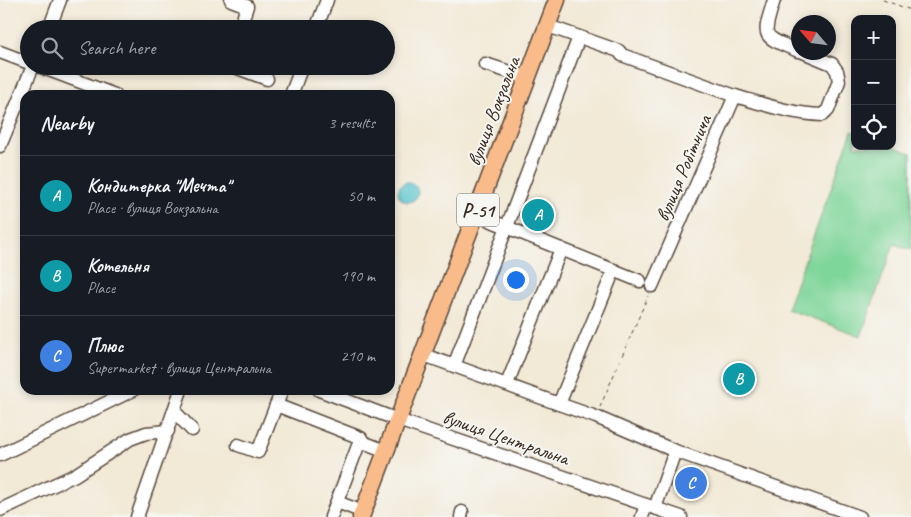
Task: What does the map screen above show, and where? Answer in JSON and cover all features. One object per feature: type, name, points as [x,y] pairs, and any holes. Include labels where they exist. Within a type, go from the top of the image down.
[{"type":"main road","name":"вулиця Вокзальна","points":[[362,514],[424,355],[557,0]]},
{"type":"street","points":[[52,20],[60,0]]},
{"type":"street","points":[[231,0],[247,6],[243,20]]},
{"type":"street","points":[[319,20],[327,0]]},
{"type":"street","points":[[774,0],[765,28],[767,35],[772,40],[791,47]]},
{"type":"street","points":[[548,26],[619,50],[622,55],[735,96],[779,109],[822,115],[828,110],[839,81],[837,71],[832,64],[822,60]]},
{"type":"street","points":[[454,366],[579,37]]},
{"type":"street","points":[[0,52],[20,60]]},
{"type":"street","points":[[485,64],[528,78]]},
{"type":"street","points":[[23,90],[29,75]]},
{"type":"street","points":[[62,75],[102,90]]},
{"type":"street","points":[[256,75],[267,79]]},
{"type":"street","points":[[294,90],[299,75]]},
{"type":"street","name":"вулиця Робітнича","points":[[652,286],[735,96]]},
{"type":"street","points":[[0,146],[20,98]]},
{"type":"street","points":[[477,215],[640,281]]},
{"type":"street","points":[[508,384],[561,249]]},
{"type":"street","points":[[558,404],[614,270]]},
{"type":"street","points":[[424,355],[596,417],[675,451],[860,517]]},
{"type":"street","points":[[0,455],[123,395]]},
{"type":"street","points":[[136,517],[179,395]]},
{"type":"street","points":[[238,445],[258,452],[280,395]]},
{"type":"street","name":"вулиця Центральна","points":[[332,395],[648,510],[681,517]]},
{"type":"street","points":[[276,406],[361,438],[331,517]]},
{"type":"street","points":[[174,411],[192,430]]},
{"type":"street","points":[[0,510],[75,475],[130,439],[146,433],[168,431]]},
{"type":"street","points":[[360,441],[386,451]]},
{"type":"street","points":[[648,510],[675,451]]},
{"type":"street","points":[[337,502],[362,514]]},
{"type":"path","points":[[883,0],[911,10]]},
{"type":"path","points":[[596,417],[652,286]]},
{"type":"green space","points":[[851,134],[851,150],[896,150],[896,147],[911,153],[911,250],[894,244],[861,336],[787,309]]},
{"type":"water","points":[[404,182],[412,182],[418,188],[418,196],[412,202],[404,202],[398,196],[398,188]]},
{"type":"place","name":"Кондитерка \"Мечта\"","points":[[538,215]]},
{"type":"place","name":"Котельня","points":[[739,379]]},
{"type":"place","name":"Плюс","points":[[691,483]]}]
